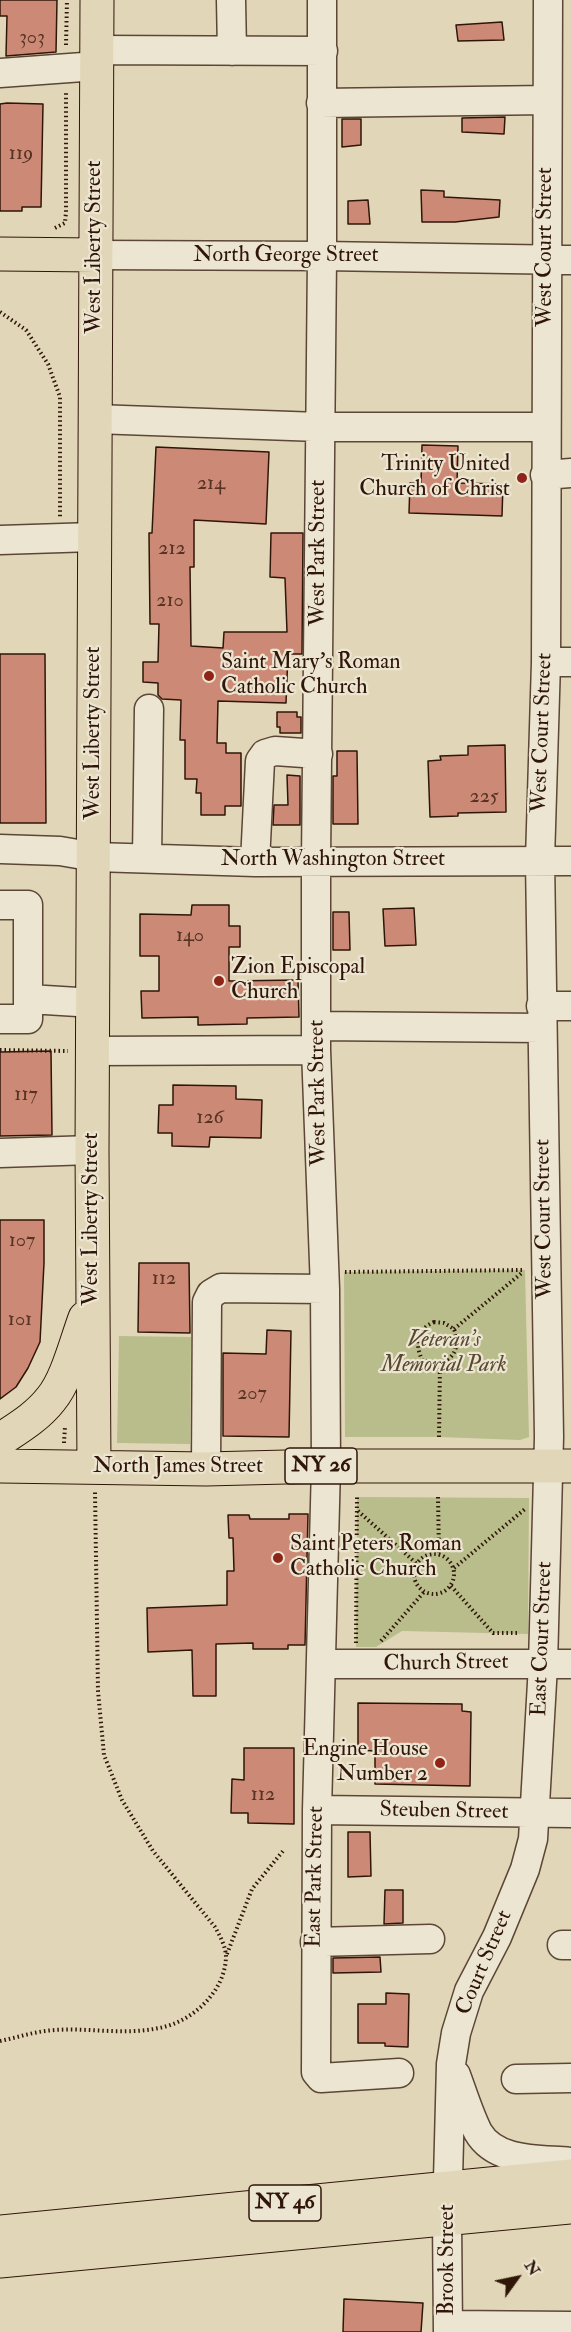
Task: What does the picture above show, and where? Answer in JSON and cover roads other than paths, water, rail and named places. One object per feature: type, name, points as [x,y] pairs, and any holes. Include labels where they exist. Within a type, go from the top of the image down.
[{"type":"main road","name":"West Liberty Street","points":[[94,1467],[92,1150],[95,857],[93,537],[95,255],[86,61],[97,0]]},
{"type":"main road","name":"North George Street","points":[[0,254],[95,255]]},
{"type":"main road","points":[[0,1440],[31,1420],[52,1398],[64,1374],[93,1299]]},
{"type":"main road","name":"North James Street","points":[[0,1466],[206,1469],[326,1466],[560,1466]]},
{"type":"main road","name":"NY 46","points":[[0,2261],[447,2203],[571,2176]]},
{"type":"main road","name":"NY 46","points":[[0,2232],[447,2203],[571,2206]]},
{"type":"street","points":[[231,0],[232,51]]},
{"type":"street","name":"West Park Street","points":[[322,0],[324,51],[321,103],[317,1038],[335,1280],[326,1466]]},
{"type":"street","name":"West Court Street","points":[[548,0],[559,56],[547,100],[558,260],[545,427],[558,474],[559,662],[540,860],[541,1017],[560,1466]]},
{"type":"street","points":[[0,73],[86,61],[232,51],[324,51]]},
{"type":"street","points":[[321,103],[547,100]]},
{"type":"street","name":"North George Street","points":[[95,255],[558,260]]},
{"type":"street","points":[[95,419],[319,428],[545,427]]},
{"type":"street","points":[[0,540],[93,537]]},
{"type":"street","points":[[147,858],[149,709]]},
{"type":"street","points":[[255,862],[260,761],[265,753],[318,754]]},
{"type":"street","name":"North Washington Street","points":[[0,849],[60,851],[95,857],[255,862],[571,861]]},
{"type":"street","points":[[0,905],[28,905],[28,1019],[0,1019]]},
{"type":"street","points":[[28,999],[94,1003]]},
{"type":"street","points":[[93,1052],[317,1038],[541,1017],[571,1006]]},
{"type":"street","points":[[0,1153],[92,1150]]},
{"type":"street","points":[[206,1469],[207,1302],[211,1294],[221,1288],[335,1280]]},
{"type":"street","name":"East Park Street","points":[[326,1466],[317,1810],[316,2072],[321,2078],[399,2073]]},
{"type":"street","name":"East Court Street","points":[[536,1813],[557,1664],[560,1466]]},
{"type":"street","name":"Church Street","points":[[321,1664],[557,1664]]},
{"type":"street","name":"Steuben Street","points":[[317,1810],[571,1813]]},
{"type":"street","name":"Court Street","points":[[447,2203],[451,2064],[456,2032],[469,1991],[497,1937],[525,1869],[533,1839],[536,1813]]},
{"type":"street","points":[[315,1942],[429,1939]]},
{"type":"street","points":[[451,2064],[479,2133],[493,2148],[514,2157],[571,2162]]},
{"type":"street","points":[[516,2079],[571,2078]]},
{"type":"street","name":"Brook Street","points":[[447,2203],[448,2329]]},
{"type":"street","points":[[448,2329],[571,2326]]},
{"type":"place","name":"Trinity United Church of Christ","points":[[522,478]]},
{"type":"place","name":"Saint Mary's Roman Catholic Church","points":[[209,676]]},
{"type":"place","name":"Zion Episcopal Church","points":[[219,981]]},
{"type":"place","name":"Saint Peters Roman Catholic Church","points":[[278,1558]]},
{"type":"place","name":"Engine House Number 2","points":[[440,1763]]},
{"type":"park label","name":"Veteran's Memorial Park","points":[[444,1354]]}]
